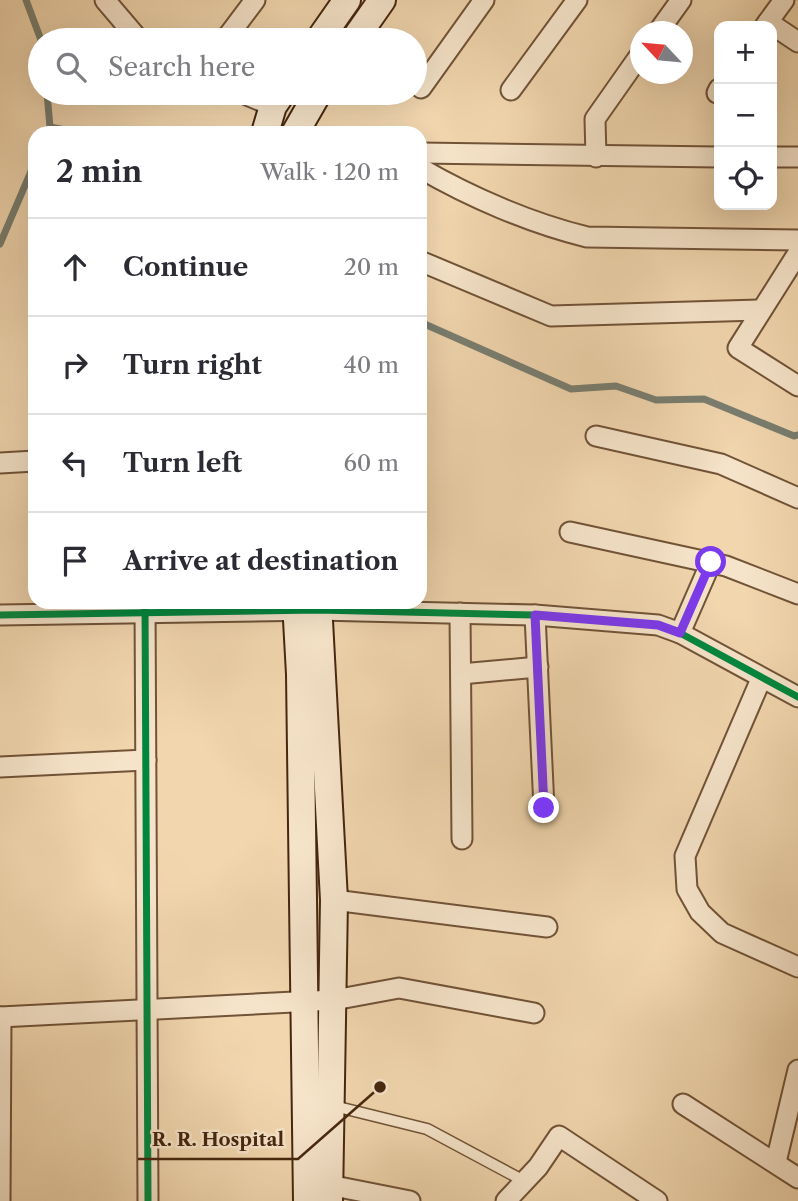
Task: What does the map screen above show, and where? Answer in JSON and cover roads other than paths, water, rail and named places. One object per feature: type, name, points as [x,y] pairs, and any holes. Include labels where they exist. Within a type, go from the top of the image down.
[{"type":"main road","points":[[327,28],[347,0]]},
{"type":"main road","points":[[364,28],[382,0]]},
{"type":"main road","points":[[268,126],[276,105]]},
{"type":"main road","points":[[299,126],[311,105]]},
{"type":"main road","points":[[307,609],[334,900],[329,1193]]},
{"type":"main road","points":[[307,609],[300,674],[307,1201]]},
{"type":"street","points":[[105,0],[129,28]]},
{"type":"street","points":[[234,28],[255,0]]},
{"type":"street","points":[[427,80],[484,0]]},
{"type":"street","points":[[512,90],[577,0]]},
{"type":"street","points":[[666,21],[681,0]]},
{"type":"street","points":[[768,21],[784,0]]},
{"type":"street","points":[[777,30],[798,42]]},
{"type":"street","points":[[596,157],[595,119],[630,69]]},
{"type":"street","points":[[427,153],[714,157]]},
{"type":"street","points":[[777,157],[798,157]]},
{"type":"street","points":[[427,172],[449,185],[562,231],[586,237],[798,240]]},
{"type":"street","points":[[798,253],[759,310],[738,348],[798,386]]},
{"type":"street","points":[[427,264],[551,316],[759,310]]},
{"type":"street","points":[[596,436],[722,464],[798,498]]},
{"type":"street","points":[[0,463],[28,461]]},
{"type":"street","points":[[570,532],[711,562],[798,594]]},
{"type":"street","points":[[680,633],[711,562]]},
{"type":"street","points":[[0,615],[109,609]]},
{"type":"street","points":[[145,609],[148,1201]]},
{"type":"street","points":[[373,609],[535,615],[658,625],[680,633],[761,680],[798,697]]},
{"type":"street","points":[[460,613],[462,839]]},
{"type":"street","points":[[535,615],[544,808]]},
{"type":"street","points":[[461,674],[538,667]]},
{"type":"street","points":[[761,680],[685,856],[687,889],[700,912],[722,933],[798,967]]},
{"type":"street","points":[[0,767],[146,760]]},
{"type":"street","points":[[334,900],[547,927]]},
{"type":"street","points":[[0,1201],[1,1017],[334,1000],[398,988],[534,1013]]},
{"type":"street","points":[[776,1162],[798,1070]]},
{"type":"street","points":[[683,1104],[798,1178]]},
{"type":"street","points":[[506,1201],[538,1167],[559,1136],[657,1201]]},
{"type":"street","points":[[329,1193],[410,1201]]},
{"type":"lane","points":[[331,1105],[427,1129],[524,1181]]},
{"type":"waterway","points":[[26,0],[36,28]]},
{"type":"waterway","points":[[48,105],[50,126]]},
{"type":"waterway","points":[[0,244],[28,178]]},
{"type":"waterway","points":[[427,325],[571,389],[616,386],[656,400],[704,399],[794,436],[798,435]]},
{"type":"place","name":"R. R. Hospital","points":[[380,1087]]}]
